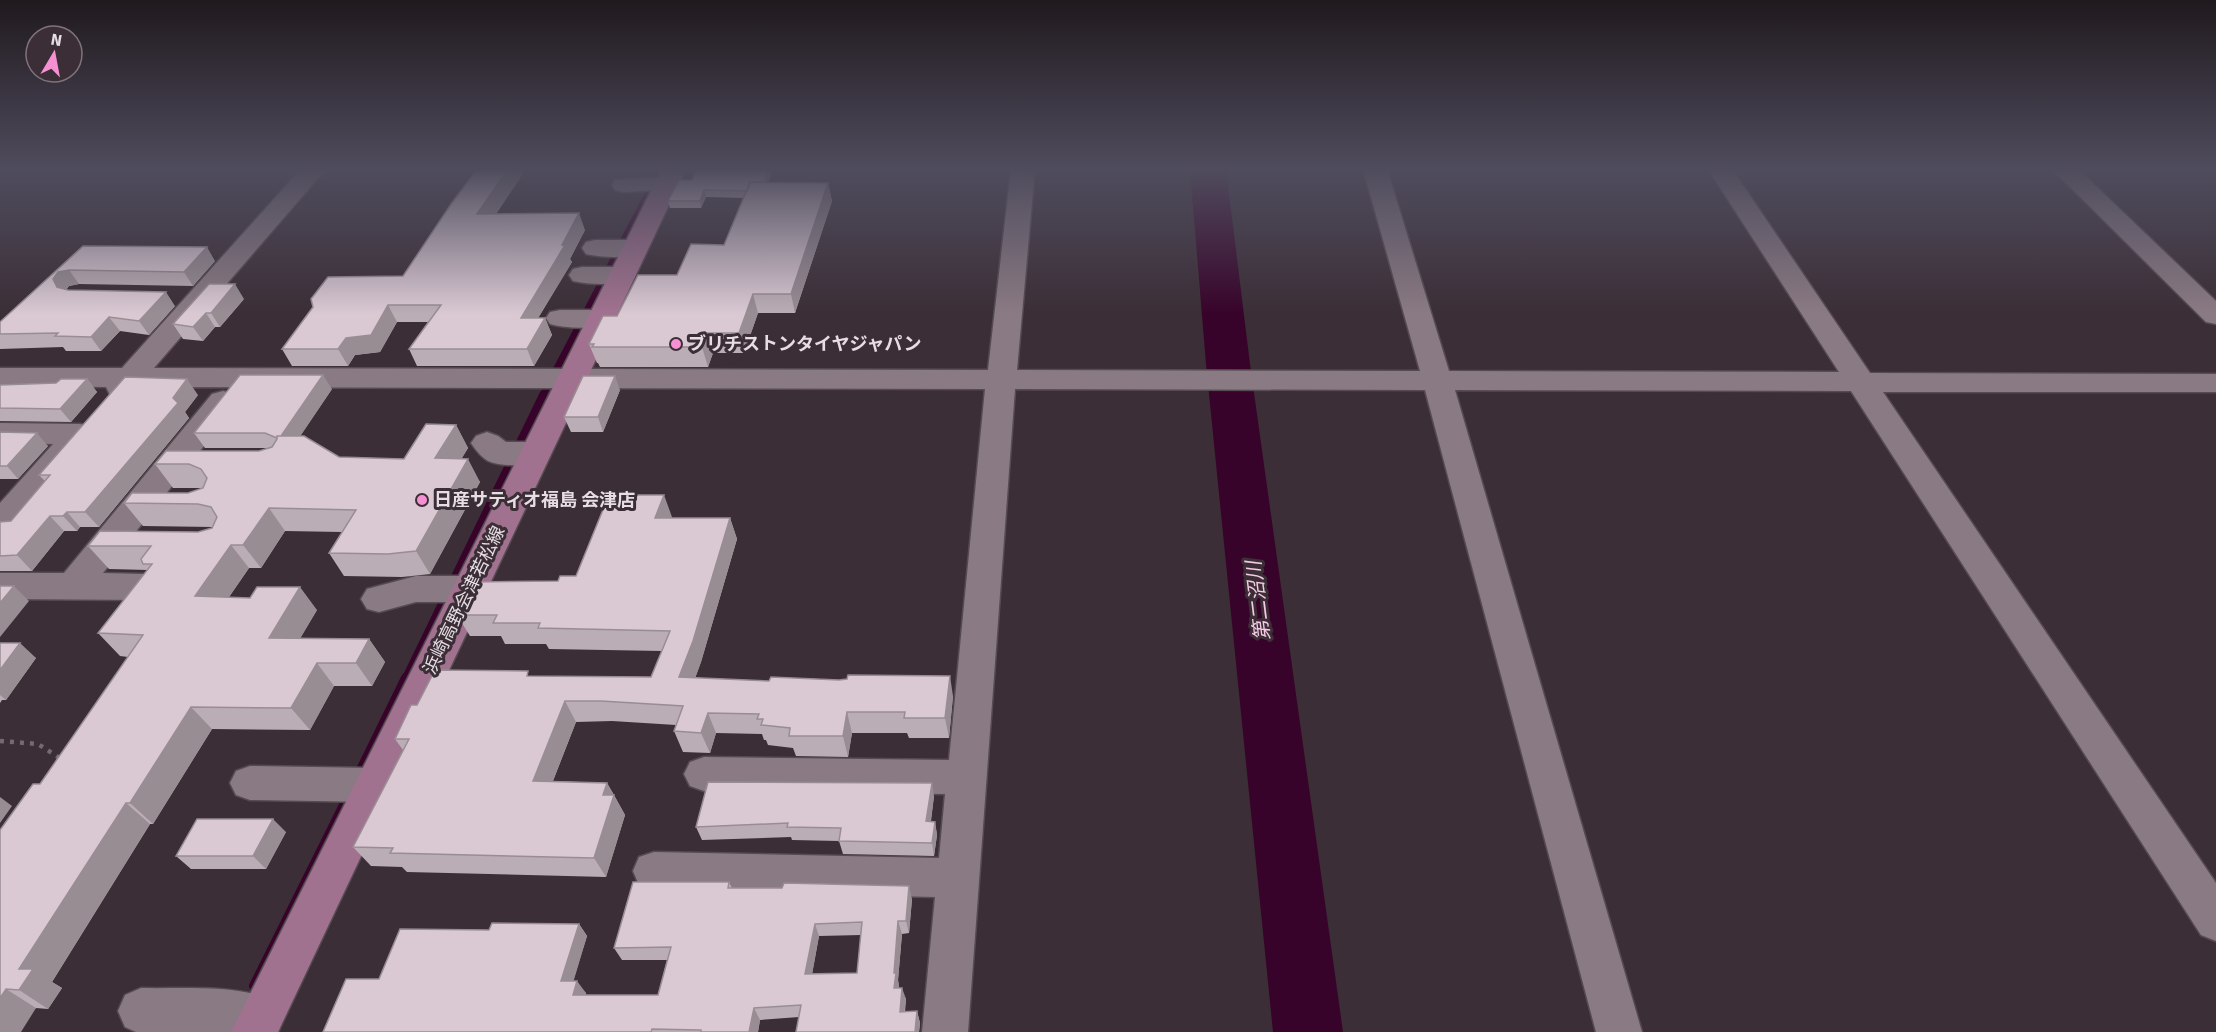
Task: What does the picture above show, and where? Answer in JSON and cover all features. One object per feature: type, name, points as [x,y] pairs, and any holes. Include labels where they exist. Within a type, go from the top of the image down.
[{"type":"main road","name":"浜崎高野会津若松線","points":[[258,1025],[535,453],[577,318],[631,217]]},
{"type":"street","points":[[0,525],[271,217]]},
{"type":"street","points":[[945,1032],[1001,381],[1018,217]]},
{"type":"street","points":[[1389,217],[1438,382],[1620,1032]]},
{"type":"street","points":[[1752,217],[2216,920]]},
{"type":"street","points":[[2114,217],[2216,316]]},
{"type":"street","points":[[168,295],[201,296]]},
{"type":"street","points":[[73,586],[174,461],[253,378],[286,350]]},
{"type":"street","points":[[0,377],[2216,383]]},
{"type":"street","points":[[0,433],[91,420]]},
{"type":"street","points":[[492,448],[535,453]]},
{"type":"street","points":[[174,461],[208,461]]},
{"type":"street","points":[[141,502],[174,502]]},
{"type":"street","points":[[111,540],[146,540]]},
{"type":"street","points":[[0,586],[144,587]]},
{"type":"street","points":[[379,599],[416,589],[469,590]]},
{"type":"street","points":[[704,774],[966,777]]},
{"type":"street","points":[[250,783],[374,785]]},
{"type":"street","points":[[654,872],[958,878]]},
{"type":"street","points":[[141,1011],[209,1012],[258,1025]]},
{"type":"path","points":[[0,741],[25,741],[47,745],[58,757],[54,766]]},
{"type":"building","points":[[442,217],[577,217],[562,245],[565,245],[521,318],[545,318],[527,349],[409,349],[441,305],[388,305],[371,335],[346,338],[338,349],[282,349],[313,307],[311,299],[328,277],[403,276]]},
{"type":"building","points":[[735,217],[817,217],[791,294],[753,294],[739,333],[707,333],[702,347],[592,347],[594,344],[589,344],[603,316],[617,316],[638,275],[677,275],[691,244],[724,245]]},
{"type":"building","points":[[83,246],[207,247],[184,272],[69,270],[58,272],[53,279],[57,287],[68,290],[166,292],[139,321],[109,317],[91,337],[55,336],[58,333],[0,334],[0,322]]},
{"type":"building","points":[[209,284],[235,284],[211,313],[206,313],[193,327],[173,324]]},
{"type":"building","points":[[240,375],[323,375],[281,436],[277,438],[265,433],[194,433]]},
{"type":"building","points":[[583,376],[615,376],[598,417],[564,417]]},
{"type":"building","points":[[125,377],[187,379],[173,398],[178,403],[85,512],[67,512],[63,516],[50,516],[17,555],[0,556],[0,522],[11,521],[50,475],[39,475]]},
{"type":"building","points":[[61,379],[87,379],[60,409],[0,408],[0,385],[56,383]]},
{"type":"building","points":[[426,424],[456,425],[435,458],[468,459],[416,551],[388,554],[329,553],[356,510],[269,508],[243,545],[231,545],[195,596],[250,598],[257,587],[300,587],[269,638],[369,639],[356,663],[317,663],[291,708],[191,707],[19,969],[33,969],[19,990],[6,989],[0,998],[0,830],[33,784],[40,784],[143,635],[98,633],[152,564],[143,564],[141,559],[151,546],[88,546],[100,531],[198,532],[212,528],[217,517],[211,507],[198,504],[124,503],[132,493],[188,493],[203,488],[207,478],[201,469],[189,464],[155,464],[166,451],[259,451],[272,447],[277,436],[304,436],[339,457],[404,459]]},
{"type":"building","points":[[0,432],[37,433],[7,466],[0,466]]},
{"type":"building","points":[[609,495],[664,495],[655,518],[730,518],[693,641],[679,677],[769,681],[771,677],[839,680],[847,679],[848,675],[950,676],[945,718],[904,718],[905,712],[847,712],[843,736],[789,736],[790,728],[761,725],[763,719],[757,719],[759,714],[708,713],[701,733],[674,731],[683,706],[565,701],[533,781],[607,783],[603,795],[614,795],[594,858],[390,853],[393,848],[353,847],[409,739],[395,739],[411,705],[417,705],[435,670],[528,671],[527,676],[651,677],[670,631],[538,628],[540,623],[493,623],[497,615],[457,615],[473,582],[558,581],[560,576],[576,576]]},
{"type":"building","points":[[0,586],[14,586],[0,603]]},
{"type":"building","points":[[0,643],[20,643],[0,670]]},
{"type":"building","points":[[708,782],[932,783],[926,821],[935,822],[932,843],[839,841],[841,828],[787,827],[788,823],[696,827]]},
{"type":"building","points":[[197,819],[273,819],[253,856],[176,856]]},
{"type":"building","points":[[633,882],[729,882],[728,888],[782,888],[784,883],[909,886],[906,921],[898,921],[894,988],[902,988],[900,1012],[917,1011],[915,1032],[796,1032],[801,1005],[754,1008],[749,1032],[652,1029],[651,1032],[323,1032],[346,979],[379,979],[400,929],[489,930],[492,923],[579,924],[561,981],[577,981],[573,995],[658,995],[671,947],[614,948]],"holes":[[[862,922],[857,973],[805,974],[815,924]]]},
{"type":"waterway","points":[[542,396],[636,217]]},
{"type":"waterway","name":"第二沼川","points":[[1213,217],[1228,364],[1308,1032]]},
{"type":"waterway","points":[[405,680],[542,396]]},
{"type":"waterway","points":[[358,776],[406,678]]},
{"type":"waterway","points":[[254,986],[350,793]]},
{"type":"place","name":"ブリチストンタイヤジャパン","points":[[676,344]]},
{"type":"place","name":"日産サティオ福島 会津店","points":[[422,500]]}]
